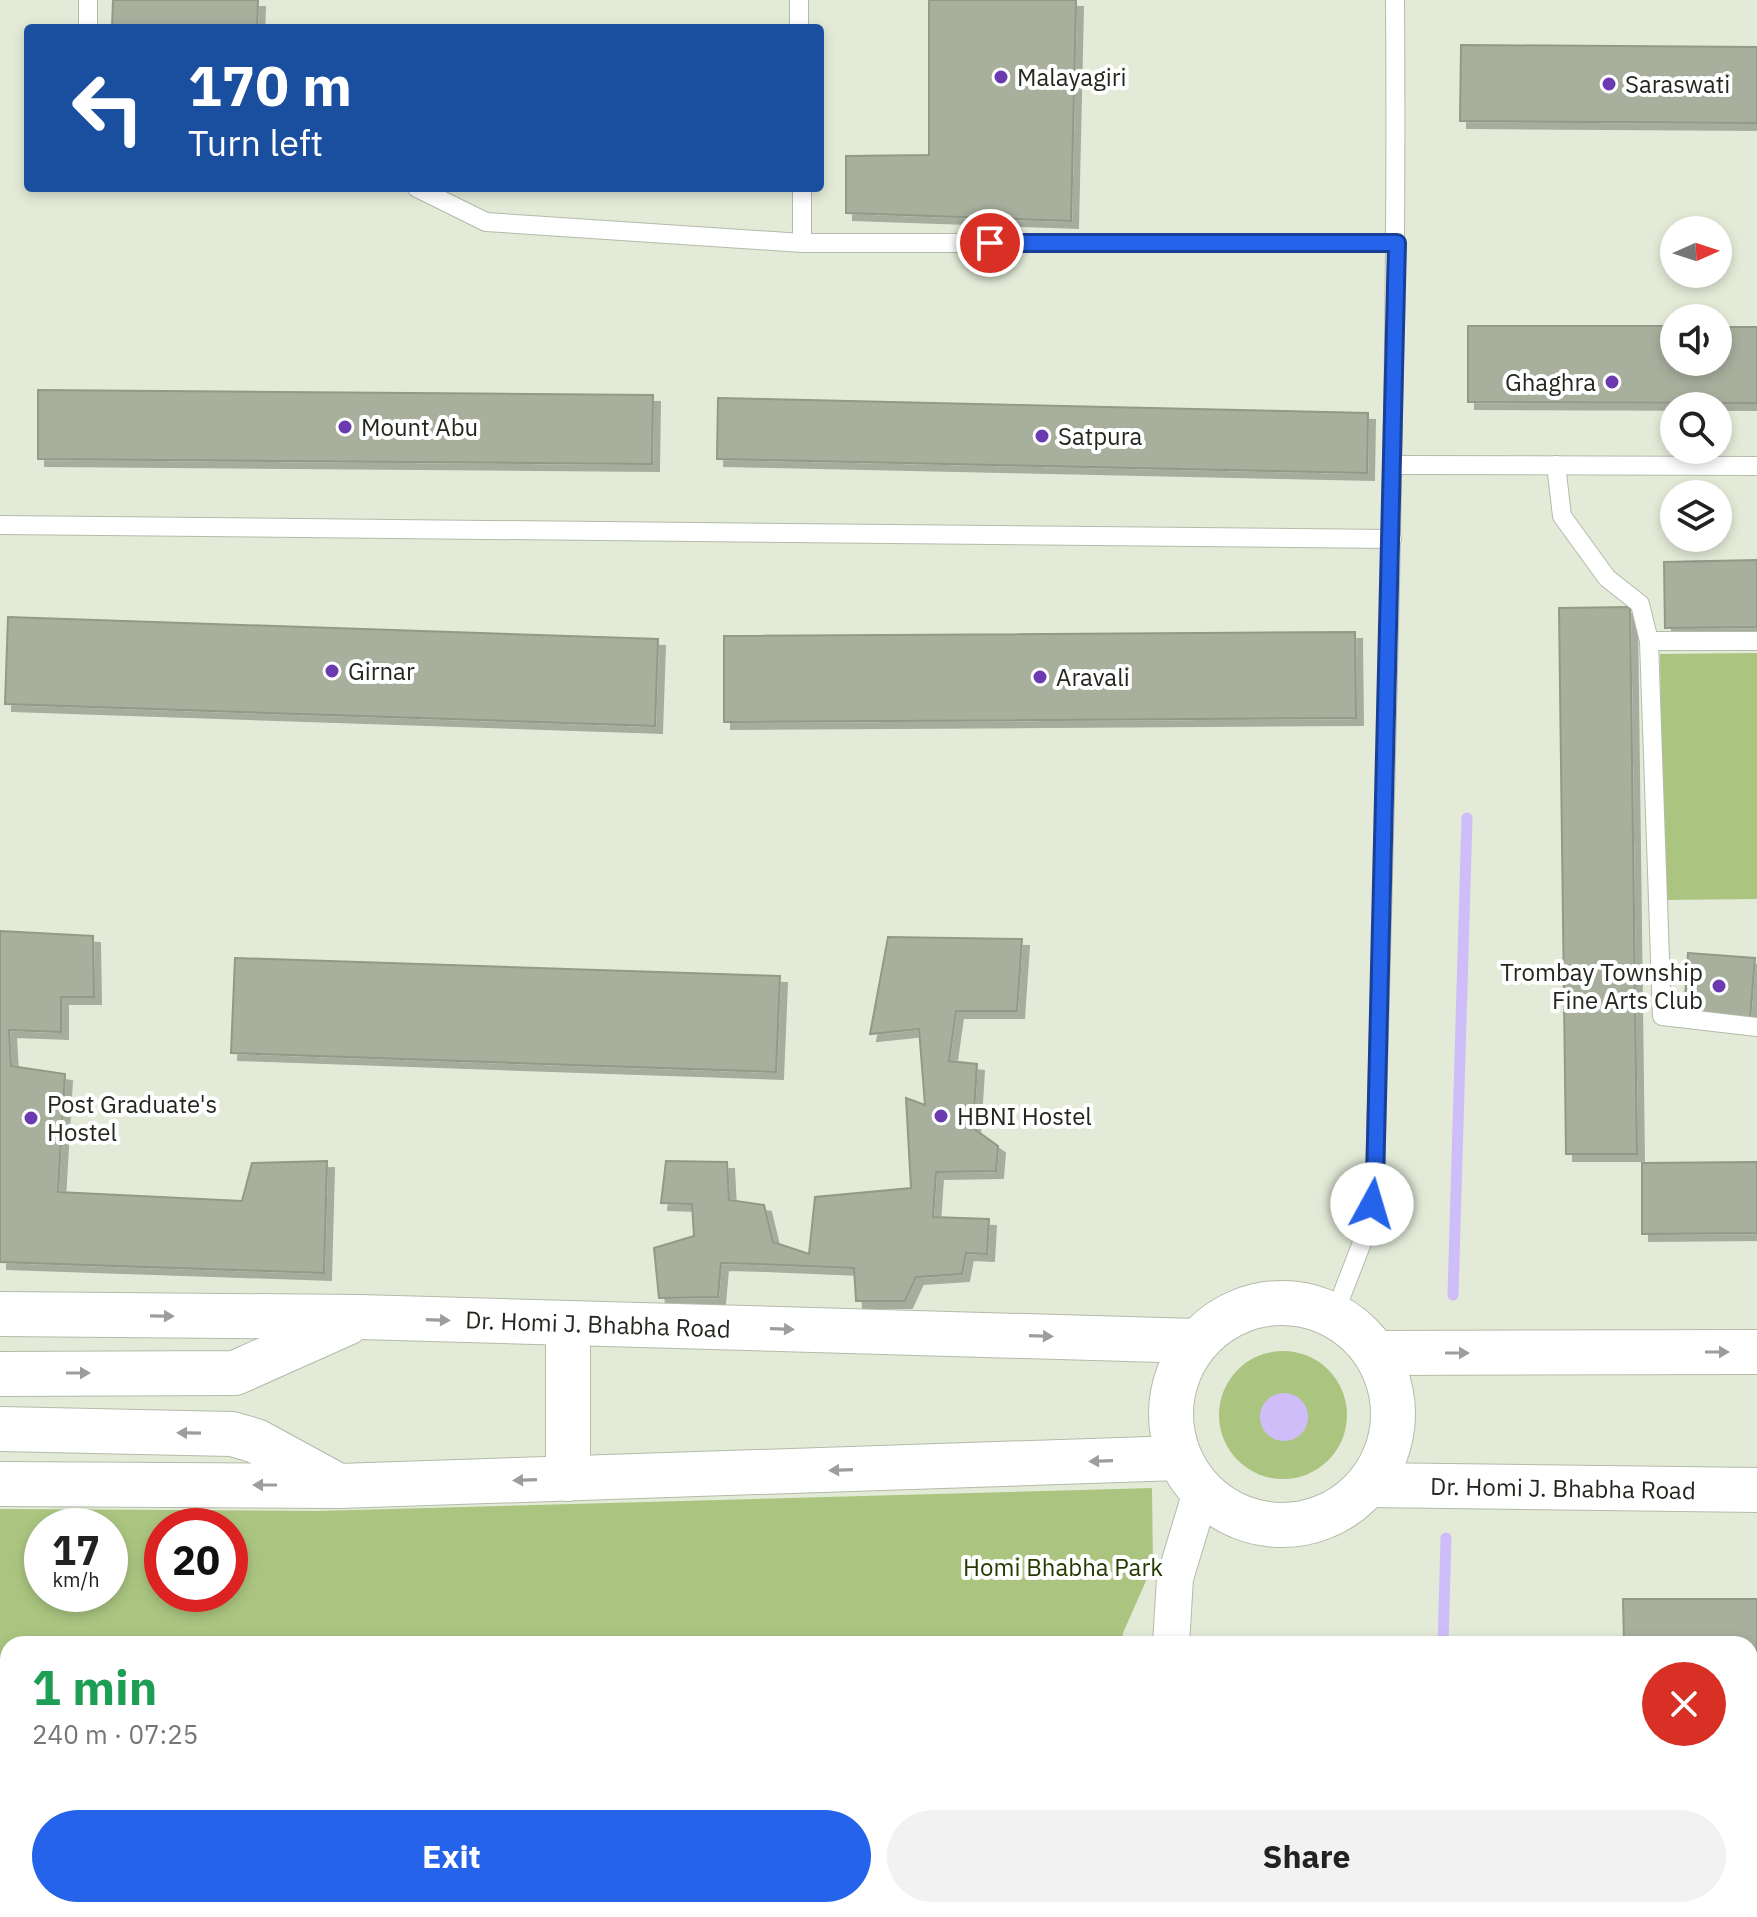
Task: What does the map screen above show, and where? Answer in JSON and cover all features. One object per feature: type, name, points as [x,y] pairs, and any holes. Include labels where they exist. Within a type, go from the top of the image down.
[{"type":"street","points":[[0,1484],[339,1486],[568,1479],[1190,1475],[1234,1516],[1270,1526],[1307,1523],[1341,1510],[1368,1485],[1385,1457],[1393,1426],[1392,1393],[1379,1353],[1362,1335],[1334,1315],[1299,1303],[1261,1303],[1225,1316],[1196,1341],[1176,1377],[1170,1418],[1190,1475],[1175,1578],[1171,1636]]},
{"type":"street","name":"Dr. Homi J. Bhabha Road","points":[[0,1314],[360,1317],[1196,1341]]},
{"type":"street","points":[[0,1374],[235,1373],[360,1317]]},
{"type":"street","points":[[568,1323],[568,1479]]},
{"type":"street","points":[[1379,1353],[1757,1352]]},
{"type":"street","points":[[0,1429],[232,1434],[256,1441],[339,1486]]},
{"type":"street","name":"Dr. Homi J. Bhabha Road","points":[[1368,1485],[1757,1490]]},
{"type":"lane","points":[[88,0],[88,24]]},
{"type":"lane","points":[[799,0],[799,24]]},
{"type":"lane","points":[[1334,1315],[1368,1227],[1375,1182],[1394,465],[1397,243],[1395,0]]},
{"type":"lane","points":[[425,192],[486,222],[802,243],[1397,243]]},
{"type":"lane","points":[[802,192],[802,243]]},
{"type":"lane","points":[[1394,465],[1757,466]]},
{"type":"lane","points":[[1556,465],[1562,516],[1607,578],[1640,604],[1649,641],[1662,1016],[1757,1027]]},
{"type":"lane","points":[[0,525],[1392,539]]},
{"type":"lane","points":[[1649,641],[1757,641]]},
{"type":"green space","points":[[1757,653],[1757,899],[1663,900],[1660,654]]},
{"type":"green space","points":[[1283,1351],[1308,1356],[1328,1370],[1342,1390],[1347,1415],[1342,1440],[1328,1460],[1308,1474],[1283,1479],[1258,1474],[1238,1460],[1224,1440],[1219,1415],[1224,1390],[1238,1370],[1258,1356]]},
{"type":"green space","name":"Homi Bhabha Park","points":[[1152,1488],[1153,1565],[1122,1636],[0,1636],[0,1509],[24,1509],[24,1612],[128,1612],[128,1510],[144,1510],[144,1612],[248,1612],[248,1511]]},
{"type":"shaded area","points":[[1284,1393],[1301,1400],[1308,1417],[1301,1434],[1284,1441],[1267,1434],[1260,1417],[1267,1400]]},
{"type":"building","points":[[113,0],[258,0],[257,24],[112,24]]},
{"type":"building","name":"Malayagiri","points":[[929,0],[1076,0],[1071,221],[846,213],[846,156],[929,155]]},
{"type":"building","name":"Saraswati","points":[[1461,45],[1757,47],[1757,123],[1460,121]]},
{"type":"building","name":"Ghaghra","points":[[1468,326],[1660,326],[1660,376],[1732,376],[1732,327],[1757,327],[1757,403],[1732,403],[1732,392],[1660,392],[1660,403],[1468,402]]},
{"type":"building","name":"Mount Abu","points":[[38,390],[653,395],[652,464],[38,459]]},
{"type":"building","name":"Satpura","points":[[718,398],[1368,413],[1367,473],[717,459]]},
{"type":"building","points":[[1757,560],[1757,627],[1665,628],[1664,562]]},
{"type":"building","points":[[1630,607],[1637,1154],[1566,1154],[1559,608]]},
{"type":"building","name":"Girnar","points":[[8,617],[658,639],[655,726],[5,704]]},
{"type":"building","name":"Aravali","points":[[1355,632],[1356,718],[724,722],[724,636]]},
{"type":"building","name":"Post Graduate's Hostel","points":[[0,931],[93,936],[94,997],[61,997],[61,1032],[9,1030],[11,1066],[65,1074],[58,1192],[242,1201],[252,1163],[327,1161],[324,1273],[0,1262]]},
{"type":"building","name":"HBNI Hostel","points":[[888,937],[1022,939],[1017,1011],[956,1011],[949,1061],[977,1064],[973,1128],[998,1146],[996,1171],[936,1172],[933,1217],[989,1219],[987,1254],[966,1253],[962,1274],[916,1277],[905,1301],[856,1301],[854,1268],[721,1263],[718,1297],[659,1298],[654,1248],[694,1236],[692,1204],[661,1203],[666,1161],[727,1162],[729,1200],[764,1205],[773,1242],[809,1254],[815,1197],[911,1188],[906,1098],[925,1105],[919,1029],[870,1034]]},
{"type":"building","name":"Trombay Township Fine Arts Club","points":[[1688,953],[1755,958],[1750,1019],[1684,1014]]},
{"type":"building","points":[[235,958],[780,976],[776,1072],[231,1053]]},
{"type":"building","points":[[1757,1162],[1757,1233],[1642,1234],[1642,1163]]},
{"type":"building","points":[[1623,1599],[1757,1599],[1757,1636],[1624,1636]]},
{"type":"waterway","points":[[1453,1295],[1467,818]]},
{"type":"waterway","points":[[1443,1636],[1446,1538]]},
{"type":"place","name":"Malayagiri","points":[[1001,77]]},
{"type":"place","name":"Saraswati","points":[[1609,84]]},
{"type":"place","name":"Ghaghra","points":[[1612,382]]},
{"type":"place","name":"Mount Abu","points":[[345,427]]},
{"type":"place","name":"Satpura","points":[[1042,436]]},
{"type":"place","name":"Girnar","points":[[332,671]]},
{"type":"place","name":"Aravali","points":[[1040,677]]},
{"type":"place","name":"Trombay Township Fine Arts Club","points":[[1719,986]]},
{"type":"place","name":"HBNI Hostel","points":[[941,1116]]},
{"type":"place","name":"Post Graduate's Hostel","points":[[31,1118]]},
{"type":"route","points":[[990,243],[1397,243],[1394,465],[1372,1204]]}]
